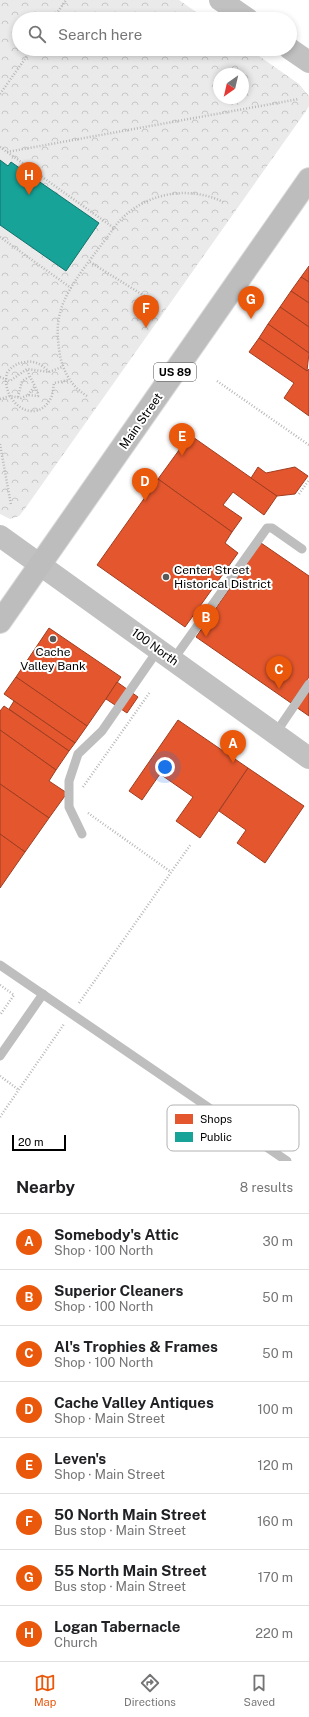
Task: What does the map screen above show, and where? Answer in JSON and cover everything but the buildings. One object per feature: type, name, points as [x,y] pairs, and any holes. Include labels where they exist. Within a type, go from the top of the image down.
[{"type":"highway","name":"Main Street","points":[[0,622],[309,179]]},
{"type":"street","points":[[222,0],[238,12]]},
{"type":"street","points":[[297,54],[309,62]]},
{"type":"street","name":"100 North","points":[[0,536],[309,758]]},
{"type":"lane","points":[[82,834],[69,807],[69,781],[78,754],[102,731],[166,655],[267,528],[272,528],[302,549]]},
{"type":"lane","points":[[275,734],[309,684]]},
{"type":"lane","points":[[0,965],[205,1105]]},
{"type":"lane","points":[[0,1056],[43,994]]},
{"type":"lane","points":[[272,1151],[287,1161]]},
{"type":"path","points":[[58,12],[66,0]]},
{"type":"path","points":[[0,94],[27,56]]},
{"type":"path","points":[[7,152],[300,99]]},
{"type":"path","points":[[0,147],[114,228]]},
{"type":"path","points":[[87,396],[75,387],[62,367],[58,342],[58,323],[63,303],[71,288],[114,228],[130,211],[160,197],[176,194],[193,194],[210,197],[223,202]]},
{"type":"path","points":[[0,237],[71,288]]},
{"type":"path","points":[[90,262],[154,302]]},
{"type":"path","points":[[49,372],[37,363],[23,362],[10,369],[5,379],[4,388],[6,396],[12,405],[25,411],[34,411],[41,408],[50,400],[54,383],[70,380]]},
{"type":"path","points":[[0,377],[12,380],[19,373],[27,369],[49,372],[62,367]]},
{"type":"path","points":[[27,369],[29,377],[38,391],[38,396],[28,395]]},
{"type":"path","points":[[18,397],[22,381],[29,377]]},
{"type":"path","points":[[217,381],[309,445]]},
{"type":"path","points":[[0,400],[6,396],[23,398],[28,395],[34,386]]},
{"type":"path","points":[[0,444],[11,505]]},
{"type":"path","points":[[299,494],[309,480]]},
{"type":"path","points":[[82,789],[150,692]]},
{"type":"path","points":[[82,809],[171,872]]},
{"type":"path","points":[[0,1118],[190,844]]},
{"type":"path","points":[[0,985],[14,995],[0,1015]]},
{"type":"path","points":[[0,1076],[19,1090]]},
{"type":"green space","points":[[0,0],[179,0],[196,12],[12,12],[12,56],[259,56],[299,84],[309,96],[309,106],[306,111],[19,516],[10,519],[0,514]]},
{"type":"place","name":"Logan Tabernacle","points":[[29,195]]},
{"type":"place","name":"55 North Main Street","points":[[251,319]]},
{"type":"place","name":"50 North Main Street","points":[[146,328]]},
{"type":"place","name":"Leven's","points":[[182,456]]},
{"type":"place","name":"Cache Valley Antiques","points":[[145,501]]},
{"type":"place","name":"Center Street Historical District","points":[[166,577]]},
{"type":"place","name":"Superior Cleaners","points":[[206,637]]},
{"type":"place","name":"Cache Valley Bank","points":[[53,639]]},
{"type":"place","name":"Al's Trophies & Frames","points":[[279,689]]},
{"type":"place","name":"Somebody's Attic","points":[[233,763]]}]
